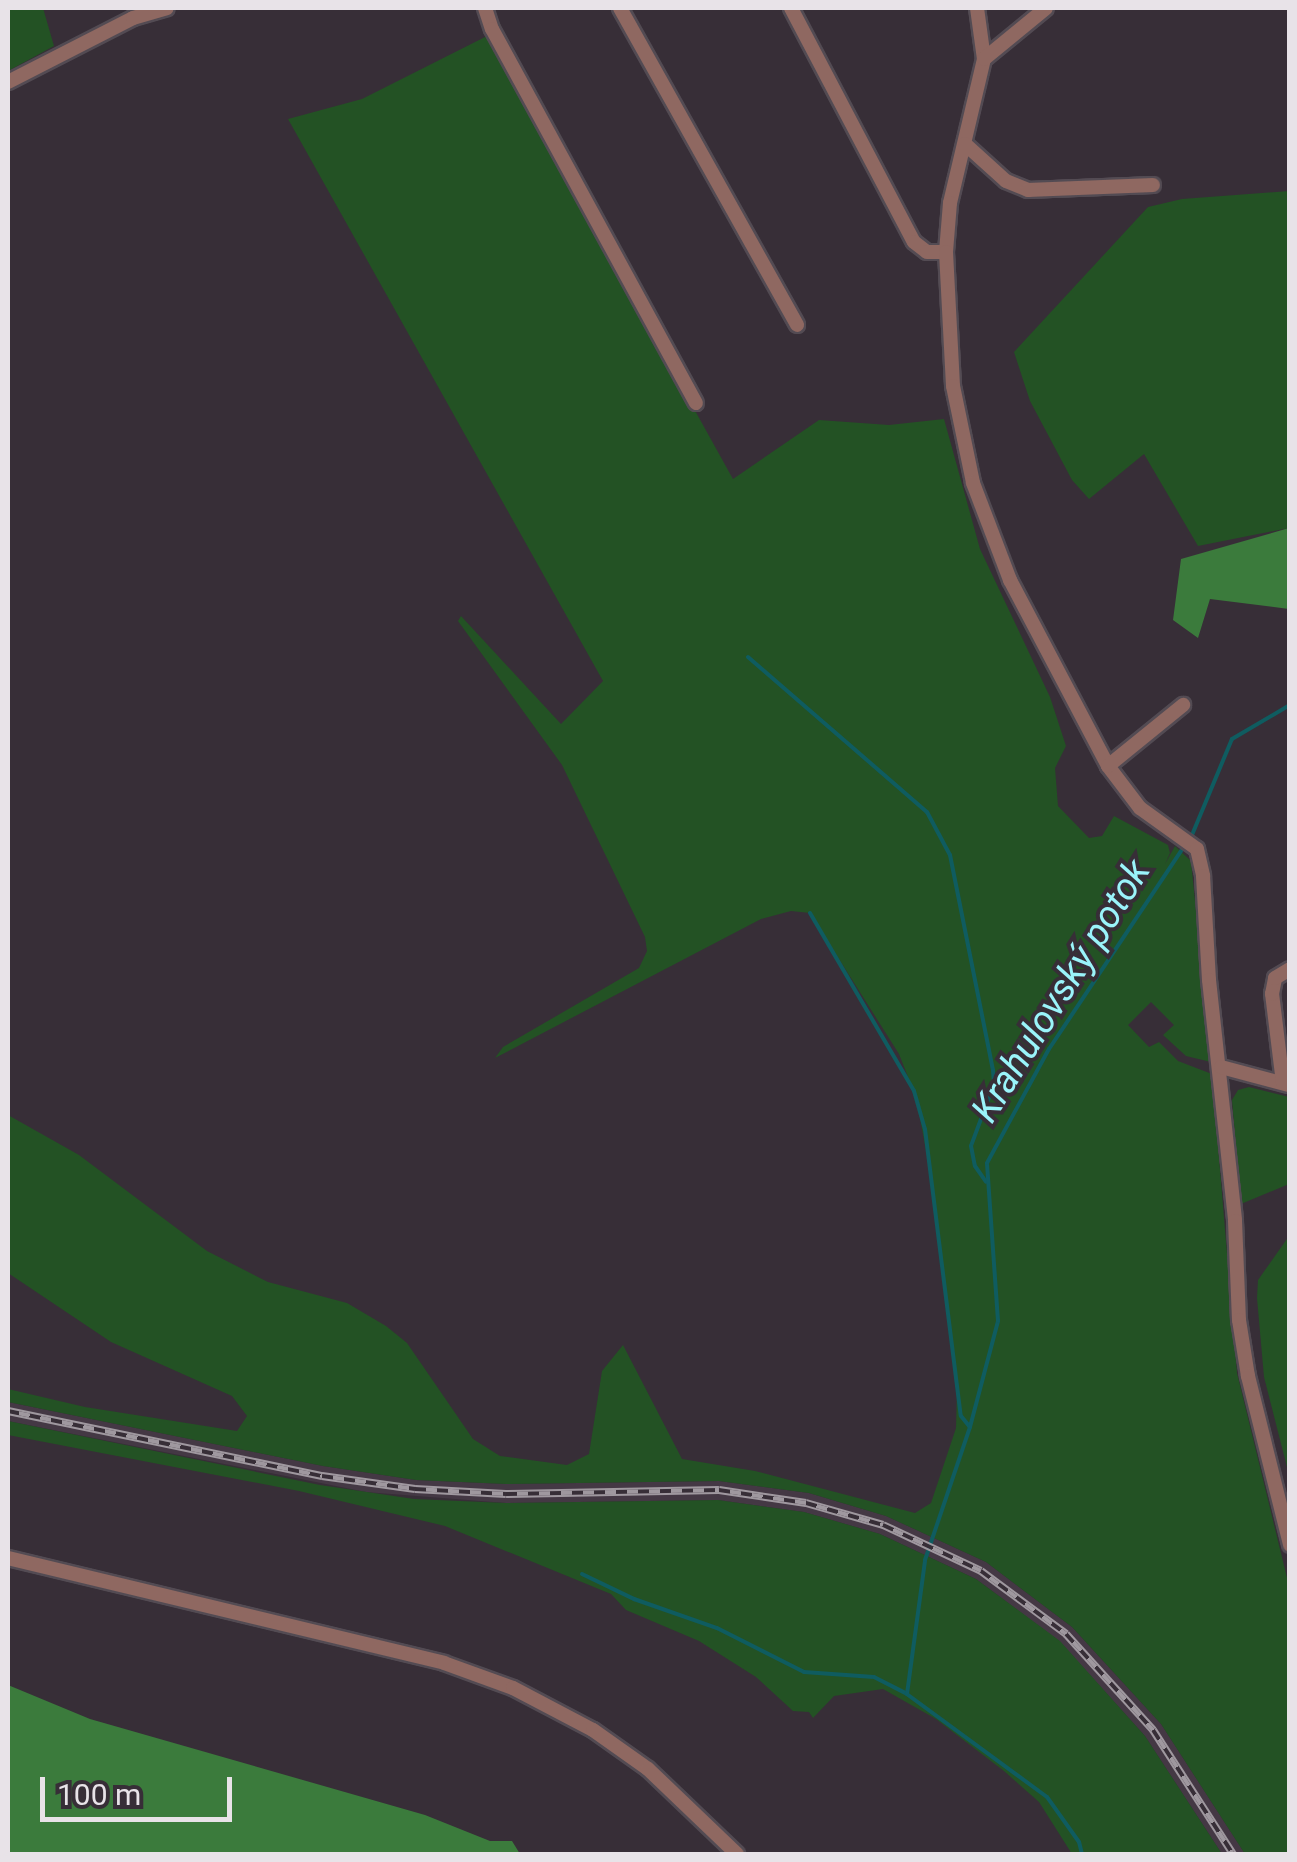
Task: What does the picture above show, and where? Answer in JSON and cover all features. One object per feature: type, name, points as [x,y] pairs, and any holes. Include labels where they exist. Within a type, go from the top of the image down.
[{"type":"street","points":[[8,82],[133,18],[168,8]]},
{"type":"street","points":[[484,8],[696,403]]},
{"type":"street","points":[[620,8],[798,326]]},
{"type":"street","points":[[791,8],[914,242],[926,252],[946,252]]},
{"type":"street","points":[[977,8],[984,59],[950,203],[946,252],[953,386],[984,518],[1052,664],[1108,766],[1140,808],[1197,849],[1204,876],[1209,980],[1221,1067],[1240,1320],[1251,1390],[1290,1545]]},
{"type":"street","points":[[984,59],[1046,8]]},
{"type":"street","points":[[965,144],[1006,181],[1028,190],[1153,185]]},
{"type":"street","points":[[1108,766],[1183,706]]},
{"type":"street","points":[[1221,1067],[1286,1084],[1272,994],[1275,978],[1290,970]]},
{"type":"street","points":[[8,1558],[444,1662],[513,1688],[593,1730],[648,1769],[737,1854]]},
{"type":"shaded area","points":[[8,1402],[323,1466],[416,1480],[506,1484],[719,1481],[809,1493],[886,1516],[986,1562],[1072,1627],[1161,1724],[1245,1854],[1222,1854],[1145,1736],[1059,1641],[976,1579],[880,1534],[804,1512],[718,1500],[506,1503],[366,1492],[8,1421]]},
{"type":"green space","points":[[8,8],[43,8],[54,46],[8,71]]},
{"type":"green space","points":[[487,36],[733,479],[819,420],[889,425],[944,419],[980,549],[1050,697],[1066,746],[1055,768],[1058,806],[1089,838],[1102,836],[1114,816],[1168,845],[1170,853],[1165,864],[1175,846],[1191,861],[1211,1062],[1186,1056],[1163,1035],[1174,1025],[1151,1002],[1128,1025],[1149,1047],[1159,1042],[1178,1061],[1212,1074],[1237,1373],[1289,1586],[1289,1854],[1245,1854],[1161,1724],[1072,1627],[986,1562],[886,1516],[809,1493],[719,1481],[506,1484],[416,1480],[323,1466],[8,1402],[8,1389],[85,1407],[237,1431],[247,1416],[232,1396],[111,1342],[8,1273],[8,1115],[79,1155],[207,1251],[268,1282],[347,1303],[386,1326],[407,1343],[473,1439],[500,1456],[567,1465],[589,1454],[602,1371],[623,1345],[682,1459],[755,1471],[915,1513],[931,1503],[956,1428],[957,1389],[934,1193],[916,1097],[899,1054],[810,913],[791,911],[761,919],[495,1058],[503,1047],[639,968],[647,951],[645,937],[562,765],[458,621],[461,616],[561,724],[603,681],[288,119],[362,99]]},
{"type":"green space","points":[[1289,191],[1289,528],[1198,546],[1144,454],[1089,499],[1072,480],[1030,401],[1014,352],[1148,207],[1182,199]]},
{"type":"green space","points":[[1289,528],[1289,609],[1210,599],[1198,638],[1173,620],[1181,559]]},
{"type":"green space","points":[[1249,1087],[1289,1097],[1289,1184],[1241,1204],[1232,1100],[1238,1090]]},
{"type":"green space","points":[[1289,1236],[1289,1475],[1264,1377],[1257,1298],[1258,1280]]},
{"type":"green space","points":[[8,1421],[320,1485],[414,1499],[506,1503],[718,1500],[804,1512],[880,1534],[976,1579],[1060,1641],[1145,1736],[1222,1854],[1072,1854],[1039,1802],[1004,1771],[936,1719],[883,1689],[834,1696],[813,1718],[809,1712],[793,1711],[756,1677],[699,1641],[626,1610],[611,1594],[445,1526],[299,1491],[8,1435]]},
{"type":"green space","points":[[8,1685],[90,1719],[425,1815],[490,1841],[512,1841],[520,1854],[8,1854]]},
{"type":"waterway","points":[[748,657],[927,812],[950,855],[993,1070],[994,1084],[971,1146],[975,1166],[986,1182]]},
{"type":"waterway","name":"Krahulovský potok","points":[[1192,835],[1232,739],[1290,705]]},
{"type":"waterway","name":"Krahulovský potok","points":[[1082,1854],[1079,1842],[1047,1797],[907,1694],[925,1560],[970,1427],[998,1321],[987,1163],[1049,1049],[1185,845]]},
{"type":"waterway","points":[[810,913],[914,1091],[925,1129],[961,1416],[970,1427]]},
{"type":"waterway","points":[[582,1574],[634,1599],[717,1628],[804,1672],[874,1677],[906,1693]]},
{"type":"railway","points":[[8,1411],[322,1476],[415,1489],[506,1494],[719,1490],[806,1503],[883,1525],[981,1571],[1066,1634],[1153,1730],[1233,1854]]}]
